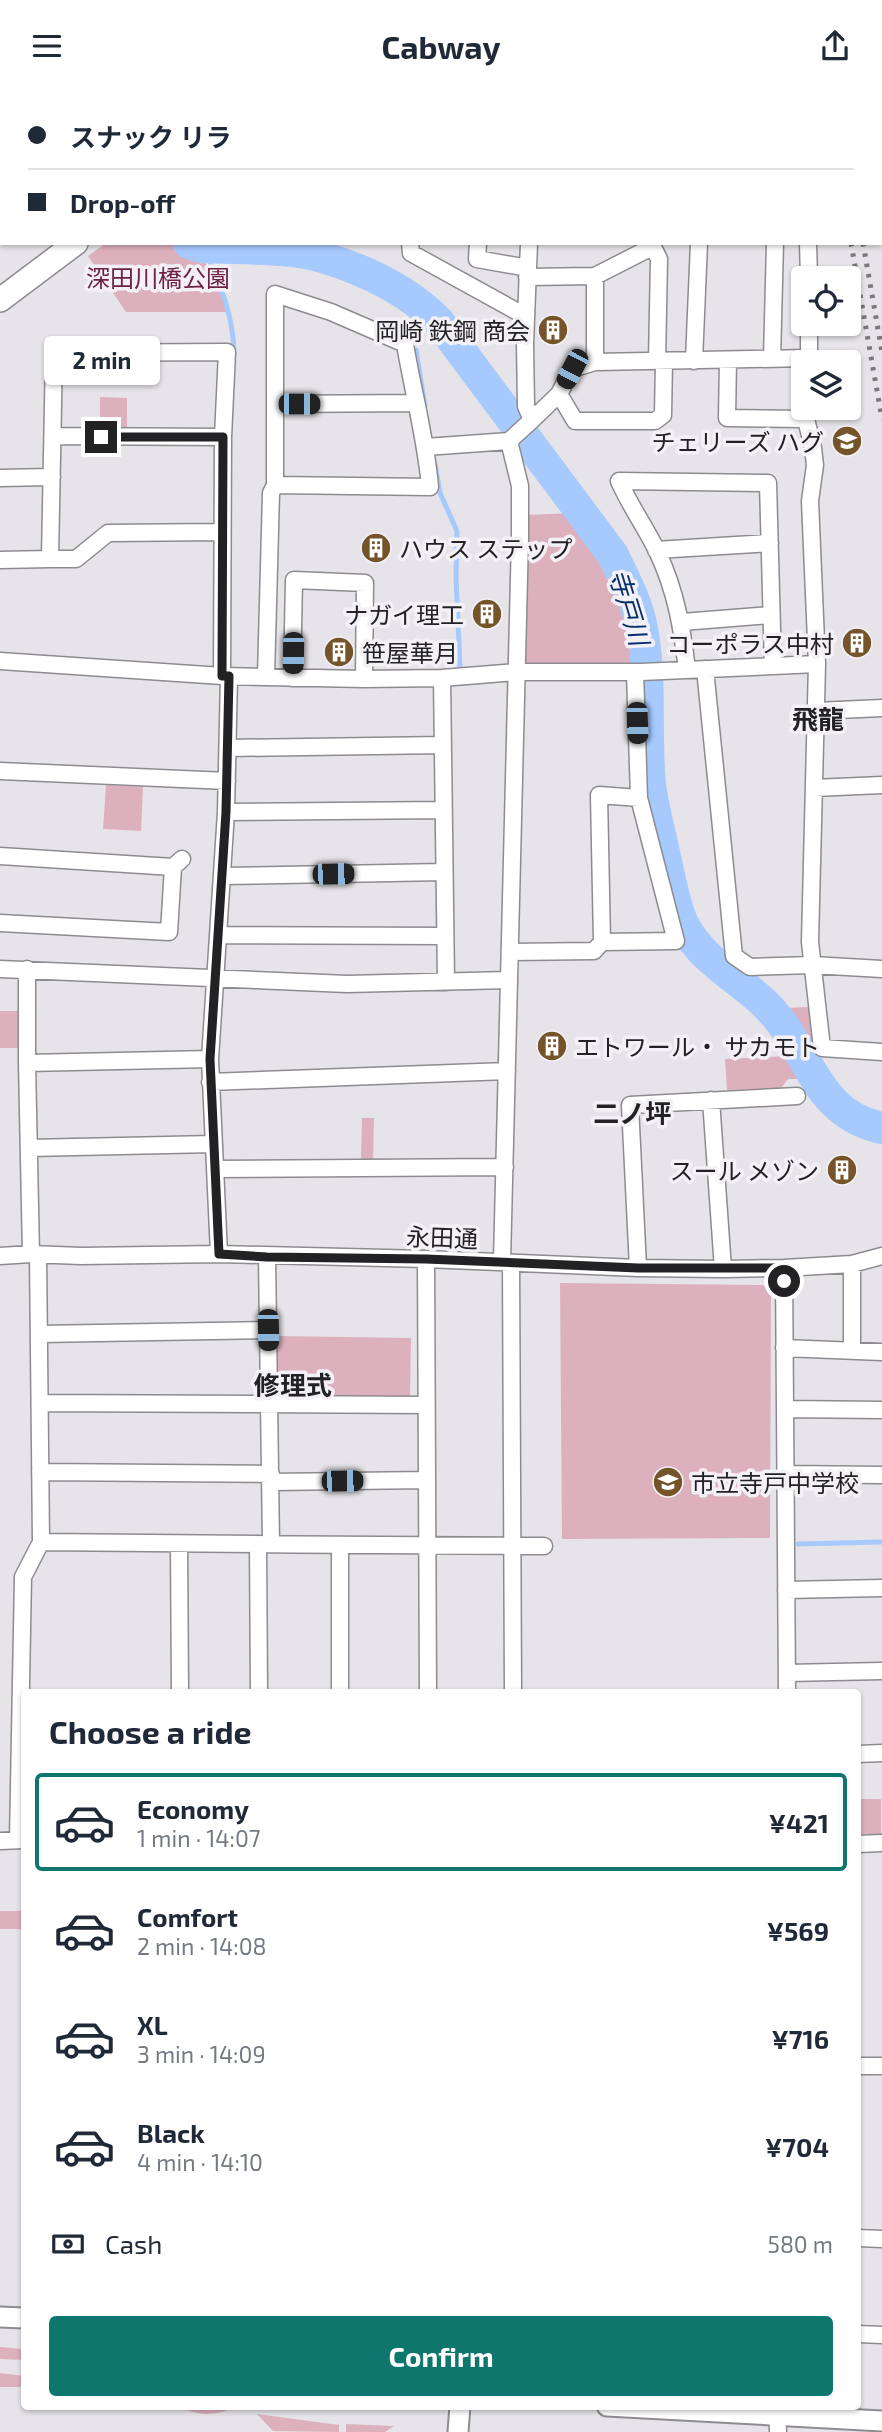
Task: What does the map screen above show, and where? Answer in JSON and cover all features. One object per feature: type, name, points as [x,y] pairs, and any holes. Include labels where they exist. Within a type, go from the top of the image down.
[{"type":"main road","points":[[0,300],[73,245]]},
{"type":"street","points":[[410,245],[411,253],[525,316]]},
{"type":"street","points":[[478,245],[477,259],[527,273],[596,276],[646,250],[653,249],[657,252],[663,415],[655,421],[575,421],[558,394]]},
{"type":"street","points":[[513,1689],[513,1546],[505,1167],[520,431],[526,406],[525,316],[529,245]]},
{"type":"street","points":[[694,361],[699,245]]},
{"type":"street","points":[[772,359],[775,245]]},
{"type":"street","points":[[808,245],[809,266]]},
{"type":"street","points":[[595,362],[596,276]]},
{"type":"street","points":[[266,677],[271,493],[275,485],[275,293],[331,312],[405,344],[426,447],[430,487],[275,485]]},
{"type":"street","points":[[50,559],[54,353],[227,352],[222,532],[228,748],[210,1059],[219,1254]]},
{"type":"street","points":[[728,360],[727,418],[791,414]]},
{"type":"street","points":[[426,447],[520,431],[558,394],[572,369],[595,362],[791,360]]},
{"type":"street","points":[[275,404],[415,403]]},
{"type":"street","points":[[807,420],[815,465],[810,501],[817,664],[812,965],[822,1048],[882,1052]]},
{"type":"street","points":[[53,436],[223,437]]},
{"type":"street","points":[[0,478],[52,477]]},
{"type":"street","points":[[687,670],[682,622],[671,586],[656,550],[618,481],[768,483],[773,666]]},
{"type":"street","points":[[0,560],[76,559],[108,533],[222,532]]},
{"type":"street","points":[[656,550],[770,543]]},
{"type":"street","points":[[292,678],[294,580],[365,583],[364,679]]},
{"type":"street","points":[[682,622],[771,615]]},
{"type":"street","points":[[0,661],[225,676],[364,679],[817,664]]},
{"type":"street","points":[[705,669],[734,956],[750,967],[812,965],[882,969]]},
{"type":"street","points":[[510,952],[594,951],[603,942],[676,941],[639,798],[644,671]]},
{"type":"street","points":[[442,678],[446,982]]},
{"type":"street","points":[[816,712],[882,708]]},
{"type":"street","points":[[228,748],[443,745]]},
{"type":"street","points":[[0,771],[227,781]]},
{"type":"street","points":[[814,788],[882,785]]},
{"type":"street","points":[[603,942],[599,795],[639,798]]},
{"type":"street","points":[[226,812],[444,810]]},
{"type":"street","points":[[0,856],[178,863],[169,932],[0,923]]},
{"type":"street","points":[[222,876],[444,872]]},
{"type":"street","points":[[219,935],[444,936]]},
{"type":"street","points":[[0,969],[347,984],[509,980]]},
{"type":"street","points":[[22,1689],[23,1577],[41,1542],[40,1334],[29,1148],[27,969]]},
{"type":"street","points":[[27,1063],[210,1059]]},
{"type":"street","points":[[210,1082],[507,1071]]},
{"type":"street","points":[[638,1268],[630,1105],[797,1096]]},
{"type":"street","points":[[711,1100],[723,1269]]},
{"type":"street","points":[[29,1148],[213,1144]]},
{"type":"street","points":[[215,1169],[505,1167]]},
{"type":"street","name":"永田通","points":[[0,1256],[219,1254],[723,1269],[852,1264],[882,1256]]},
{"type":"street","points":[[259,1689],[264,1544],[271,1478],[267,1257]]},
{"type":"street","points":[[426,1259],[428,1689]]},
{"type":"street","points":[[852,1264],[852,1351]]},
{"type":"street","points":[[783,1268],[787,1689]]},
{"type":"street","points":[[40,1334],[268,1330]]},
{"type":"street","points":[[784,1348],[882,1352]]},
{"type":"street","points":[[40,1403],[426,1405]]},
{"type":"street","points":[[785,1409],[882,1410]]},
{"type":"street","points":[[40,1472],[427,1480]]},
{"type":"street","points":[[786,1474],[882,1475]]},
{"type":"street","points":[[41,1542],[544,1546]]},
{"type":"street","points":[[179,1545],[180,1689]]},
{"type":"street","points":[[340,1546],[340,1689]]},
{"type":"street","points":[[786,1590],[882,1588]]},
{"type":"street","points":[[787,1673],[882,1671]]},
{"type":"street","points":[[861,1754],[882,1753]]},
{"type":"street","points":[[0,1841],[21,1840]]},
{"type":"street","points":[[861,1844],[882,1843]]},
{"type":"street","points":[[861,2066],[882,2066]]},
{"type":"street","points":[[861,2238],[882,2239]]},
{"type":"street","points":[[0,2317],[21,2318]]},
{"type":"street","points":[[861,2334],[882,2335]]},
{"type":"street","points":[[458,2432],[460,2410]]},
{"type":"street","points":[[664,2410],[777,2418],[882,2421]]},
{"type":"green space","name":"深田川橋公園","points":[[103,245],[176,245],[200,258],[211,269],[226,312],[126,312],[88,256]]},
{"type":"green space","points":[[100,397],[127,398],[127,431],[100,430]]},
{"type":"green space","points":[[575,513],[616,575],[633,627],[638,665],[529,665],[523,660],[526,515]]},
{"type":"green space","points":[[106,785],[143,787],[141,831],[103,829]]},
{"type":"green space","points":[[809,1007],[817,1047],[805,1047],[785,1008]]},
{"type":"green space","points":[[0,1011],[18,1011],[18,1048],[0,1048]]},
{"type":"green space","points":[[793,1056],[804,1079],[788,1079],[781,1088],[727,1090],[725,1059]]},
{"type":"green space","points":[[362,1118],[374,1118],[373,1160],[361,1160]]},
{"type":"green space","points":[[560,1283],[763,1285],[771,1291],[770,1538],[562,1539]]},
{"type":"green space","points":[[277,1336],[411,1338],[410,1396],[285,1396],[278,1390]]},
{"type":"green space","points":[[861,1799],[881,1799],[881,1834],[861,1834]]},
{"type":"green space","points":[[0,1911],[21,1911],[21,1929],[0,1929]]},
{"type":"green space","points":[[0,2347],[21,2349],[21,2360],[0,2359]]},
{"type":"green space","points":[[0,2373],[21,2376],[21,2387],[0,2387]]},
{"type":"green space","points":[[187,2410],[226,2410],[206,2414]]},
{"type":"green space","points":[[257,2414],[339,2425],[339,2432],[273,2431]]},
{"type":"green space","points":[[346,2424],[394,2426],[385,2432],[346,2432]]},
{"type":"waterway","name":"寺戸川","points":[[196,245],[295,251],[322,257],[385,282],[427,310],[439,322],[613,555],[633,597],[641,624],[646,663],[651,794],[673,893],[683,924],[705,953],[771,1010],[833,1101],[862,1122],[882,1128]]},
{"type":"waterway","points":[[203,247],[225,299],[234,355]]},
{"type":"waterway","points":[[416,350],[425,406]]},
{"type":"waterway","points":[[435,464],[440,493],[457,531],[460,667]]},
{"type":"waterway","points":[[798,1544],[882,1542]]},
{"type":"railway","points":[[851,245],[882,419]]},
{"type":"railway","points":[[863,245],[882,352]]},
{"type":"place","name":"岡崎 鉄鋼 商会","points":[[553,330]]},
{"type":"place","name":"チェリーズ ハグ","points":[[847,441]]},
{"type":"place","name":"ハウス ステップ","points":[[376,548]]},
{"type":"place","name":"ナガイ理工","points":[[487,614]]},
{"type":"place","name":"コーポラス中村","points":[[857,643]]},
{"type":"place","name":"笹屋華月","points":[[339,652]]},
{"type":"place","name":"エトワール・ サカモト","points":[[552,1046]]},
{"type":"place","name":"スール メゾン","points":[[842,1170]]},
{"type":"place","name":"市立寺戸中学校","points":[[668,1482]]},
{"type":"district","name":"飛龍","points":[[818,718]]},
{"type":"district","name":"二ノ坪","points":[[632,1112]]},
{"type":"district","name":"修理式","points":[[293,1384]]},
{"type":"route","points":[[101,437],[223,437],[222,676],[229,676],[228,748],[210,1059],[219,1254],[638,1268],[783,1268],[784,1281]]}]
